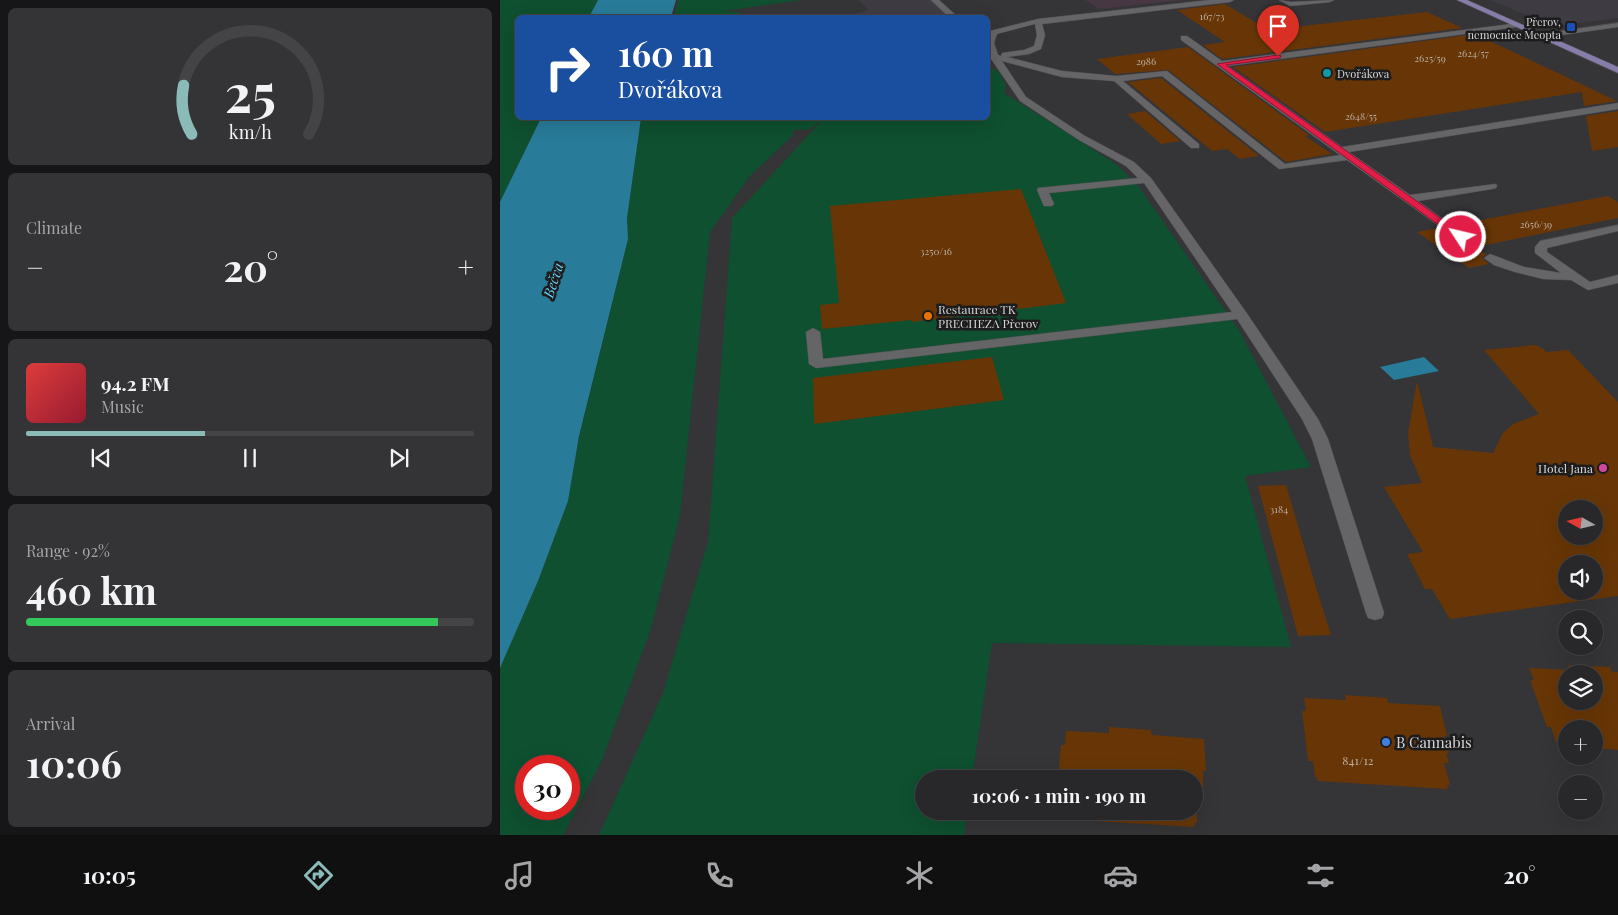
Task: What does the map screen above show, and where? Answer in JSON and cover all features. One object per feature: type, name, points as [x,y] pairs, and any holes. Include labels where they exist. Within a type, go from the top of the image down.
[{"type":"main road","points":[[1461,0],[1618,70]]},
{"type":"street","points":[[935,0],[952,15]]},
{"type":"street","points":[[1230,0],[1038,21],[990,32],[990,43],[993,56],[1023,99],[1082,138],[1130,164],[1148,180],[1241,315],[1317,434],[1375,613]]},
{"type":"street","points":[[1283,0],[1290,4],[1330,0]]},
{"type":"street","points":[[993,56],[1026,52],[1038,47],[1041,35],[1038,21]]},
{"type":"street","points":[[1220,64],[1516,25]]},
{"type":"street","points":[[1540,36],[1618,25]]},
{"type":"street","points":[[1554,42],[1618,33]]},
{"type":"street","points":[[1184,38],[1461,237]]},
{"type":"street","points":[[993,56],[1062,74],[1116,79],[1164,73],[1283,167],[1346,153],[1618,106]]},
{"type":"street","points":[[1116,79],[1195,146]]},
{"type":"street","points":[[1048,204],[1042,190],[1148,180]]},
{"type":"street","points":[[1409,199],[1492,186]]},
{"type":"street","points":[[1618,228],[1544,244],[1541,247],[1541,253],[1588,286],[1618,279]]},
{"type":"street","points":[[1490,258],[1501,265],[1563,278],[1574,276]]},
{"type":"street","points":[[813,332],[816,364],[1241,315]]},
{"type":"shaded area","points":[[859,0],[932,0],[949,15],[845,15],[859,13],[868,9]]},
{"type":"shaded area","points":[[1085,0],[1185,0],[1099,9]]},
{"type":"shaded area","points":[[1490,0],[1618,0],[1618,18],[1554,26]]},
{"type":"green space","points":[[500,0],[598,0],[590,15],[515,15],[515,120],[540,120],[500,202]]},
{"type":"green space","points":[[679,0],[802,0],[723,11],[737,12],[744,15],[675,15]]},
{"type":"green space","points":[[990,68],[999,72],[1006,86],[1004,93],[1116,164],[1139,187],[1240,332],[1311,467],[1245,476],[1291,647],[992,643],[973,770],[915,770],[915,820],[966,820],[964,835],[599,835],[663,693],[708,542],[732,218],[822,120],[990,120]]},
{"type":"green space","points":[[641,120],[821,120],[811,129],[794,130],[792,136],[750,176],[710,232],[680,515],[651,629],[602,760],[580,802],[580,755],[515,755],[515,820],[571,820],[563,835],[500,835],[500,668],[538,581],[568,501],[579,436],[628,239],[627,218]]},
{"type":"water","points":[[598,0],[676,0],[672,15],[590,15]]},
{"type":"water","name":"Bečva","points":[[540,120],[641,120],[627,218],[628,239],[579,436],[568,501],[538,581],[500,668],[500,202]]},
{"type":"water","points":[[1424,357],[1439,371],[1394,380],[1380,367]]},
{"type":"building","points":[[1225,4],[1268,30],[1427,12],[1462,28],[1222,59],[1203,45],[1225,42],[1177,10]]},
{"type":"building","points":[[1475,34],[1617,101],[1584,106],[1582,92],[1325,132],[1233,67]]},
{"type":"building","points":[[1188,47],[1309,135],[1305,136],[1332,154],[1286,162],[1168,70],[1115,74],[1097,59]]},
{"type":"building","points":[[1161,78],[1259,156],[1240,159],[1227,149],[1212,151],[1128,82]]},
{"type":"building","points":[[1145,111],[1180,141],[1161,144],[1127,114]]},
{"type":"building","points":[[1618,111],[1618,147],[1592,151],[1586,116]]},
{"type":"building","points":[[1021,189],[1066,303],[912,322],[912,320],[822,329],[820,305],[839,303],[830,206]]},
{"type":"building","points":[[1608,196],[1618,202],[1618,218],[1476,247],[1486,254],[1482,258],[1489,264],[1469,268],[1417,232],[1438,228],[1456,241],[1465,241],[1468,236],[1454,225]]},
{"type":"building","points":[[1535,345],[1546,352],[1568,350],[1618,402],[1618,596],[1603,598],[1603,555],[1558,555],[1558,600],[1589,600],[1450,619],[1432,589],[1425,589],[1407,554],[1423,552],[1384,487],[1422,483],[1410,455],[1408,433],[1417,381],[1433,447],[1493,453],[1503,433],[1513,424],[1539,414],[1484,350]]},
{"type":"building","points":[[992,357],[1004,400],[814,424],[813,378]]},
{"type":"building","points":[[1286,485],[1331,635],[1298,636],[1258,486]]},
{"type":"building","points":[[1603,667],[1610,667],[1612,672],[1618,672],[1618,750],[1603,749],[1603,720],[1558,720],[1558,742],[1556,742],[1551,727],[1547,727],[1530,680],[1534,680],[1529,668],[1558,669],[1558,710],[1603,710]]},
{"type":"building","points":[[1345,695],[1387,698],[1388,703],[1440,706],[1447,736],[1444,736],[1449,753],[1446,753],[1449,763],[1444,763],[1450,785],[1447,785],[1448,789],[1318,781],[1317,777],[1315,777],[1313,761],[1308,761],[1302,711],[1306,711],[1304,698],[1346,700]]},
{"type":"building","points":[[1109,727],[1151,730],[1152,735],[1204,739],[1206,771],[1059,770],[1061,745],[1065,745],[1066,731],[1109,733]]},
{"type":"building","points":[[1078,820],[1197,820],[1197,823],[1194,823],[1194,827]]},
{"type":"place","name":"Přerov, nemocnice Meopta","points":[[1571,27]]},
{"type":"place","name":"Dvořákova","points":[[1327,73]]},
{"type":"place","name":"Restaurace TK PRECHEZA Přerov","points":[[928,316]]},
{"type":"place","name":"Hotel Jana","points":[[1603,468]]},
{"type":"place","name":"B Cannabis","points":[[1386,742]]},
{"type":"route","points":[[1278,56],[1220,64],[1461,237]]}]
